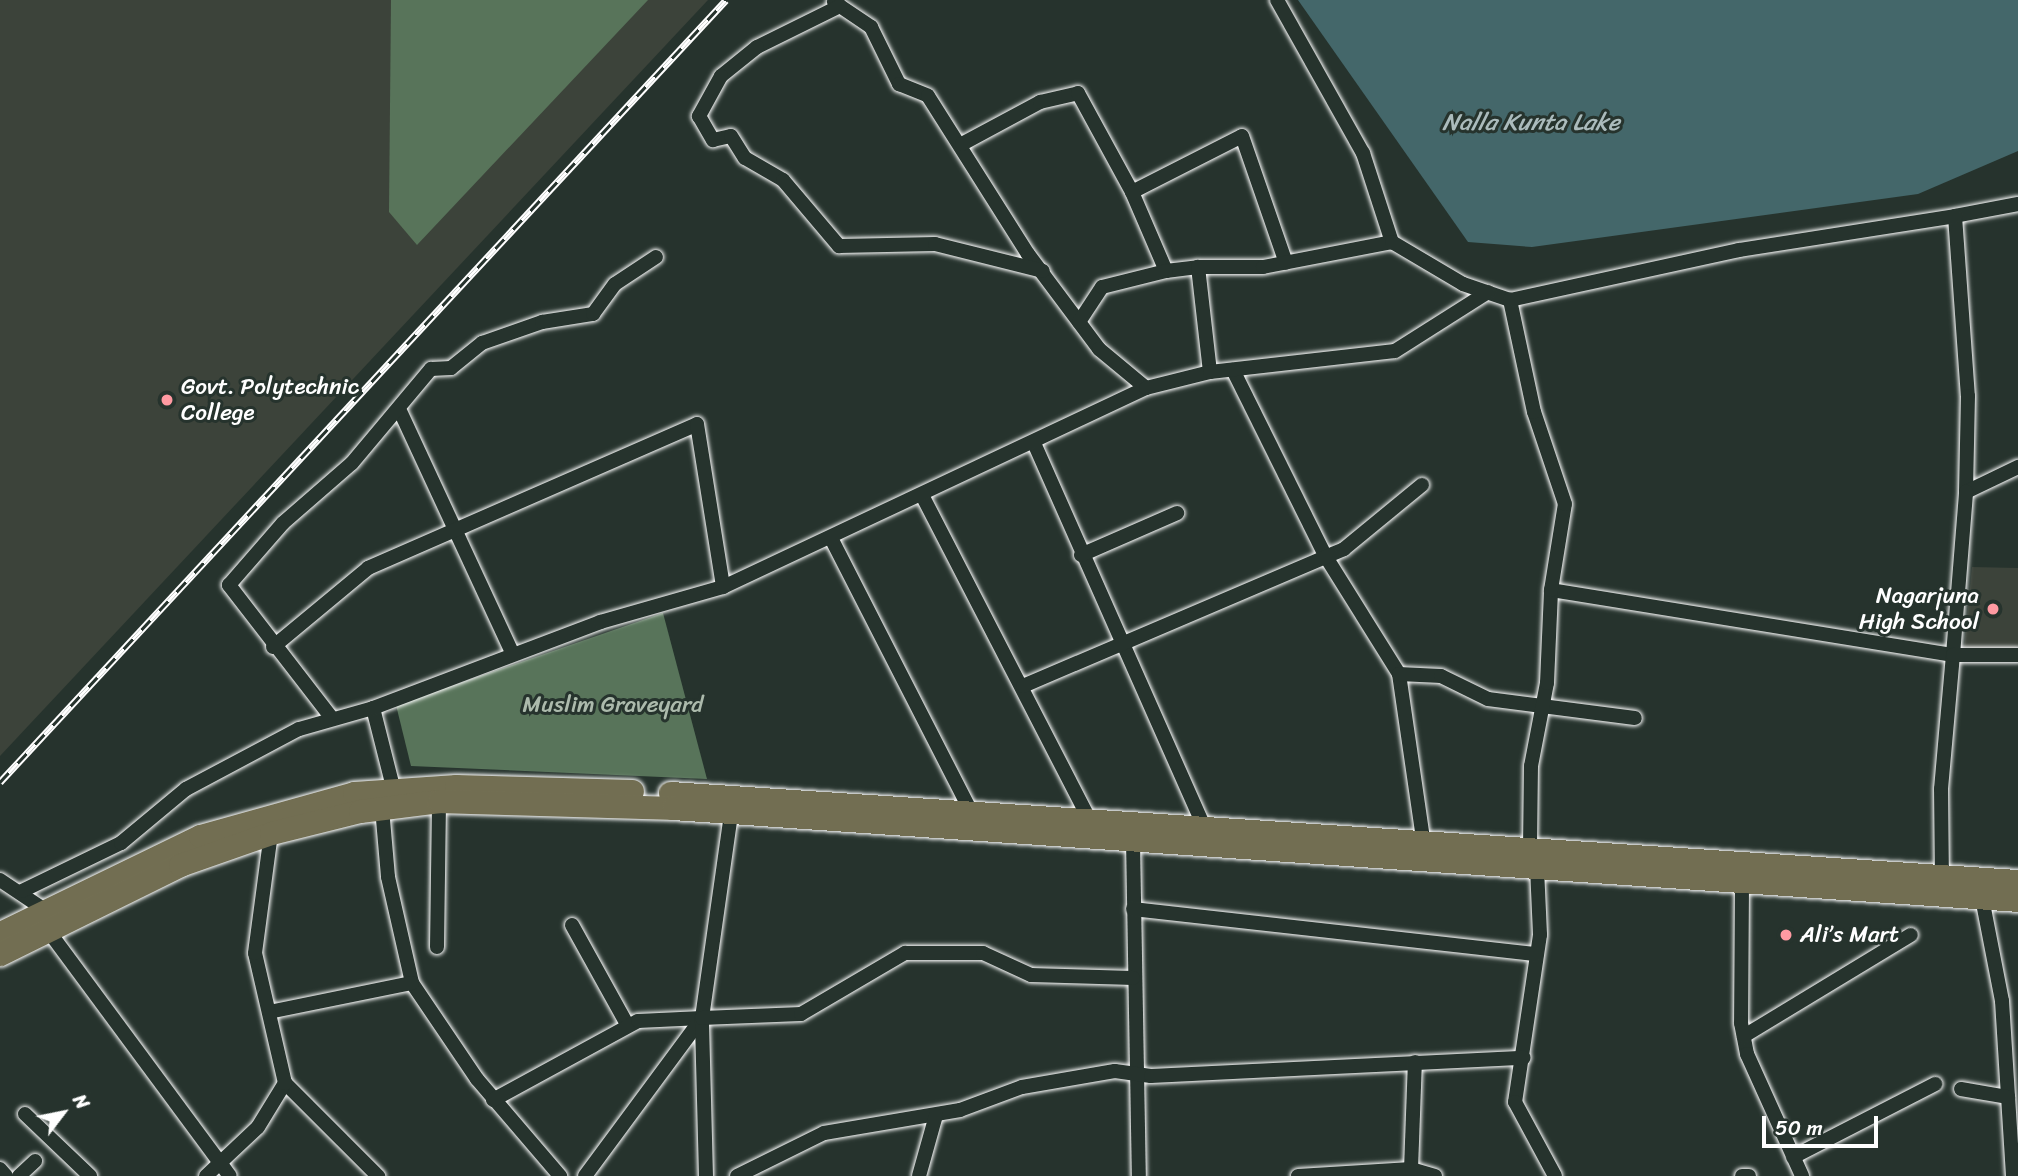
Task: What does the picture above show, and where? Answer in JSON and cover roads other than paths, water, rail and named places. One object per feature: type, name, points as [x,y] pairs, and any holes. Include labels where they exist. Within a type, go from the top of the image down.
[{"type":"highway","points":[[0,933],[46,919],[180,865],[271,833],[391,801],[519,786],[970,810],[1423,839],[1533,858],[1742,886],[1942,885],[2018,881]]},
{"type":"highway","points":[[0,954],[46,919],[200,836],[354,793],[391,801],[731,814],[1133,841],[1533,858],[1942,885],[1982,898],[2018,900]]},
{"type":"street","points":[[1277,0],[1363,153],[1392,242]]},
{"type":"street","points":[[1043,271],[935,244],[839,246],[783,180],[745,158],[731,136],[713,140],[699,116],[721,75],[757,47],[835,3],[871,27],[898,84],[928,96],[1043,271],[1099,349],[1146,388]]},
{"type":"street","points":[[962,144],[1040,102],[1078,93],[1132,192],[1166,271]]},
{"type":"street","points":[[1132,192],[1242,136],[1286,263]]},
{"type":"street","points":[[1079,322],[1102,287],[1166,271],[1286,263],[1392,242],[1488,292],[1510,300],[1739,250],[2018,204]]},
{"type":"street","points":[[1942,885],[1941,789],[1966,492],[1968,396],[1955,216]]},
{"type":"street","points":[[331,717],[273,647],[229,585],[283,523],[400,411],[430,369],[451,368],[482,342],[542,322],[593,314],[615,284],[656,257]]},
{"type":"street","points":[[1198,268],[1210,372]]},
{"type":"street","points":[[22,891],[121,843],[186,789],[331,717],[373,708],[513,654],[723,587],[923,497],[1146,388],[1210,372],[1395,351],[1488,292]]},
{"type":"street","points":[[1510,300],[1534,411],[1565,504],[1551,590],[1543,701],[1531,766],[1536,954],[1524,1058],[1515,1102],[1555,1176]]},
{"type":"street","points":[[1233,370],[1325,557],[1399,674],[1423,839]]},
{"type":"street","points":[[400,411],[457,524],[513,654]]},
{"type":"street","points":[[273,647],[368,568],[457,524],[697,424],[723,587]]},
{"type":"street","points":[[1034,443],[1120,648],[1203,825]]},
{"type":"street","points":[[1966,492],[2018,467]]},
{"type":"street","points":[[1023,686],[1120,648],[1325,557],[1422,485]]},
{"type":"street","points":[[923,497],[1023,686],[1088,817]]},
{"type":"street","points":[[1081,555],[1177,513]]},
{"type":"street","points":[[831,538],[970,810]]},
{"type":"street","points":[[1551,590],[1954,655],[2018,655]]},
{"type":"street","points":[[1399,674],[1441,676],[1488,699],[1543,701],[1635,718]]},
{"type":"street","points":[[373,708],[391,801],[388,877],[412,983],[493,1100],[560,1176]]},
{"type":"street","points":[[437,947],[439,801]]},
{"type":"street","points":[[706,1176],[702,1018],[731,814]]},
{"type":"street","points":[[271,833],[255,953],[285,1083],[378,1176]]},
{"type":"street","points":[[1133,841],[1133,1073],[1139,1176]]},
{"type":"street","points":[[0,880],[22,891],[46,919],[230,1176]]},
{"type":"street","points":[[1742,886],[1744,1036],[1763,1096],[1802,1176]]},
{"type":"street","points":[[1982,898],[2002,1001],[2013,1176]]},
{"type":"street","points":[[1133,909],[1536,954]]},
{"type":"street","points":[[572,925],[628,1026]]},
{"type":"street","points":[[1744,1036],[1911,935]]},
{"type":"street","points":[[493,1100],[628,1026],[658,1017],[801,1014],[905,953],[983,953],[1031,975],[1133,978]]},
{"type":"street","points":[[269,1012],[412,983]]},
{"type":"street","points":[[585,1176],[702,1018]]},
{"type":"street","points":[[737,1176],[824,1133],[936,1115],[1022,1087],[1133,1073],[1524,1058]]},
{"type":"street","points":[[1411,1169],[1415,1062]]},
{"type":"street","points":[[206,1176],[275,1107],[285,1083]]},
{"type":"street","points":[[1793,1157],[1935,1084]]},
{"type":"street","points":[[1961,1089],[2008,1097]]},
{"type":"street","points":[[25,1114],[90,1176]]},
{"type":"street","points":[[919,1176],[936,1115]]},
{"type":"street","points":[[19,1176],[34,1161]]},
{"type":"street","points":[[0,1169],[6,1176]]},
{"type":"street","points":[[1298,1176],[1411,1169],[1435,1176]]},
{"type":"street","points":[[1742,1176],[1749,1176]]},
{"type":"water","name":"Nalla Kunta Lake","points":[[1298,0],[2018,0],[2018,151],[1918,194],[1532,247],[1468,242]]},
{"type":"railway","points":[[0,782],[726,0]]},
{"type":"place","name":"Govt. Polytechnic College","points":[[167,400]]},
{"type":"place","name":"Nagarjuna High School","points":[[1993,609]]},
{"type":"place","name":"Ali’s Mart","points":[[1786,935]]},
{"type":"park label","name":"Muslim Graveyard","points":[[613,705]]}]
